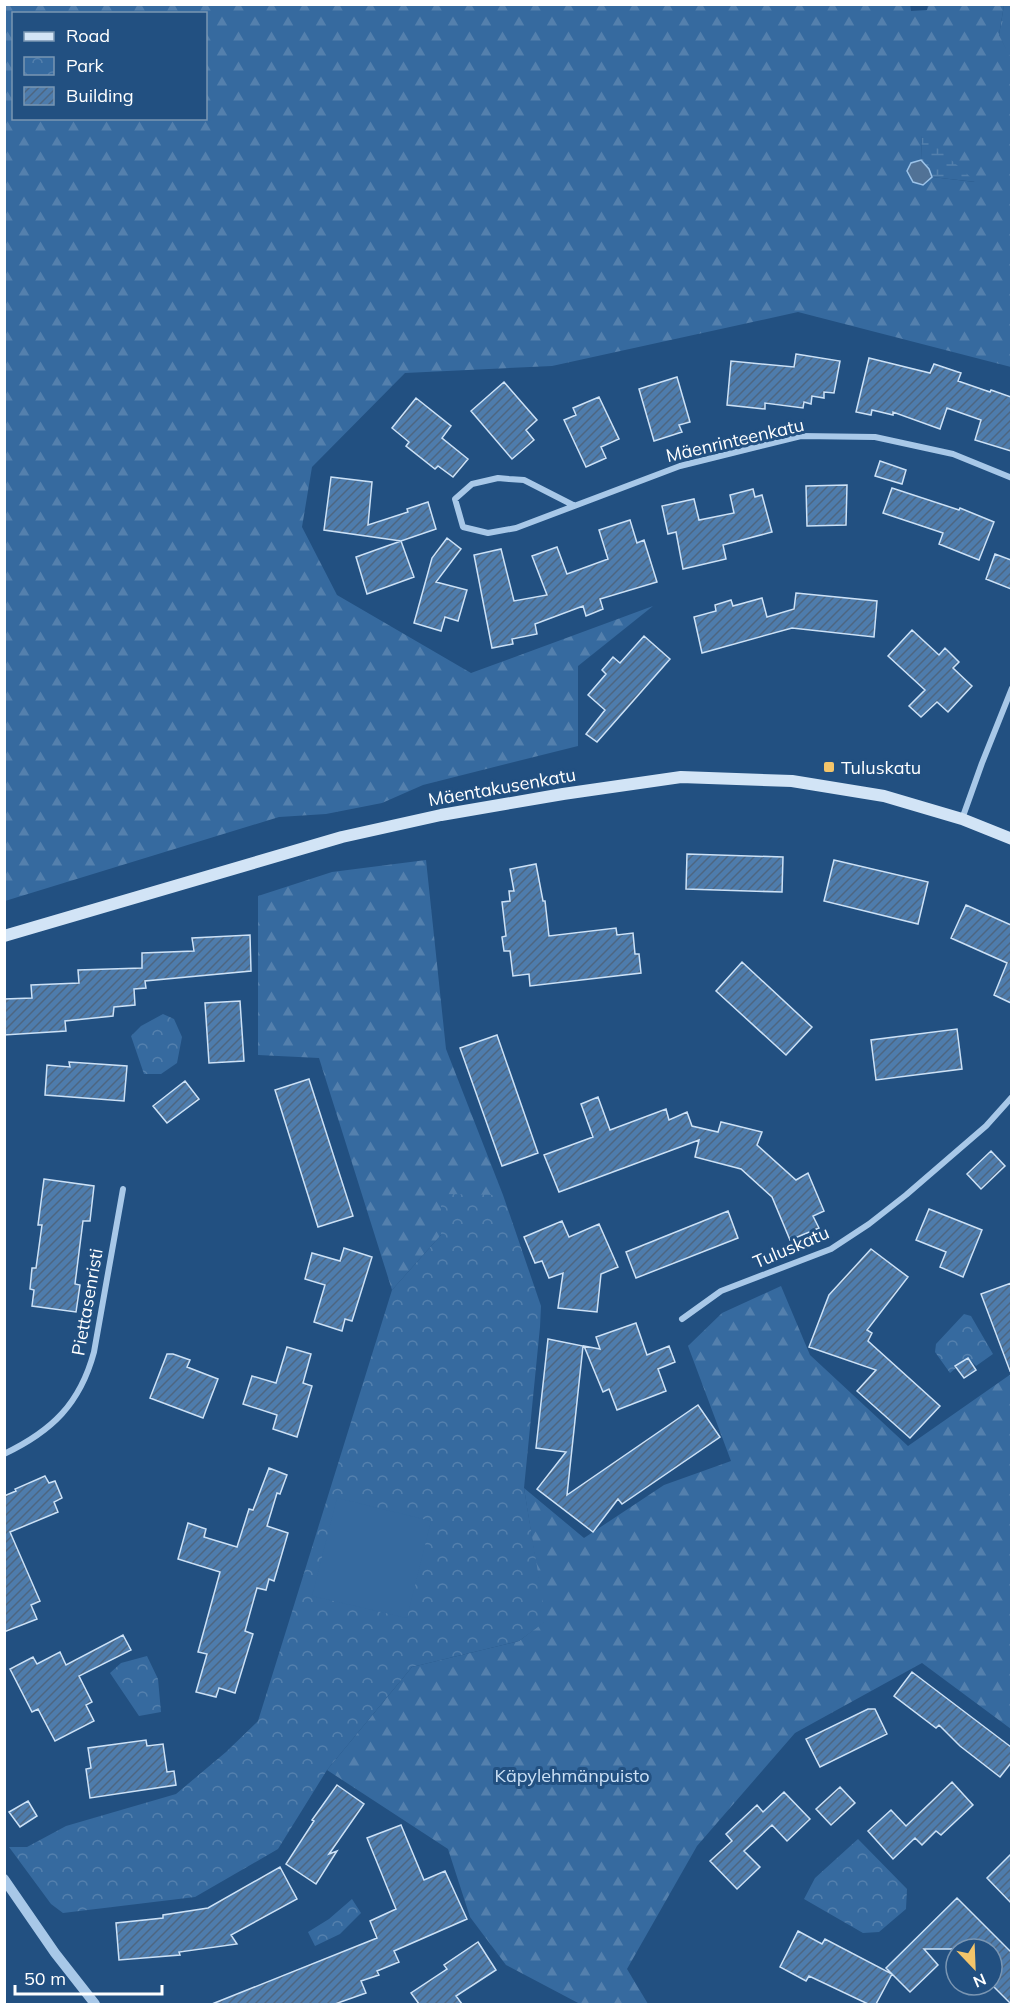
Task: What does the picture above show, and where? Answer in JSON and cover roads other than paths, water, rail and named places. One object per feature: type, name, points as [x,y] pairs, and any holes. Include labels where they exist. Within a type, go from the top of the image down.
[{"type":"main road","name":"Mäentakusenkatu","points":[[4,936],[342,837],[441,815],[681,777],[792,781],[884,796],[962,819],[1011,838]]},
{"type":"street","name":"Mäenrinteenkatu","points":[[573,505],[524,480],[498,478],[472,484],[454,499],[463,527],[488,533],[516,528],[680,466],[801,436],[875,437],[953,454],[1011,478]]},
{"type":"street","points":[[962,819],[1011,688]]},
{"type":"street","name":"Tuluskatu","points":[[682,1320],[721,1291],[831,1249],[850,1237],[906,1195],[978,1132],[1011,1097]]},
{"type":"street","name":"Piettasenristi","points":[[4,1454],[30,1442],[50,1426],[67,1408],[88,1374],[94,1352],[123,1189]]},
{"type":"street","points":[[4,1879],[55,1953],[95,2004]]},
{"type":"place","name":"Tuluskatu","points":[[829,767]]},
{"type":"park label","name":"Käpylehmänpuisto","points":[[572,1775]]}]
